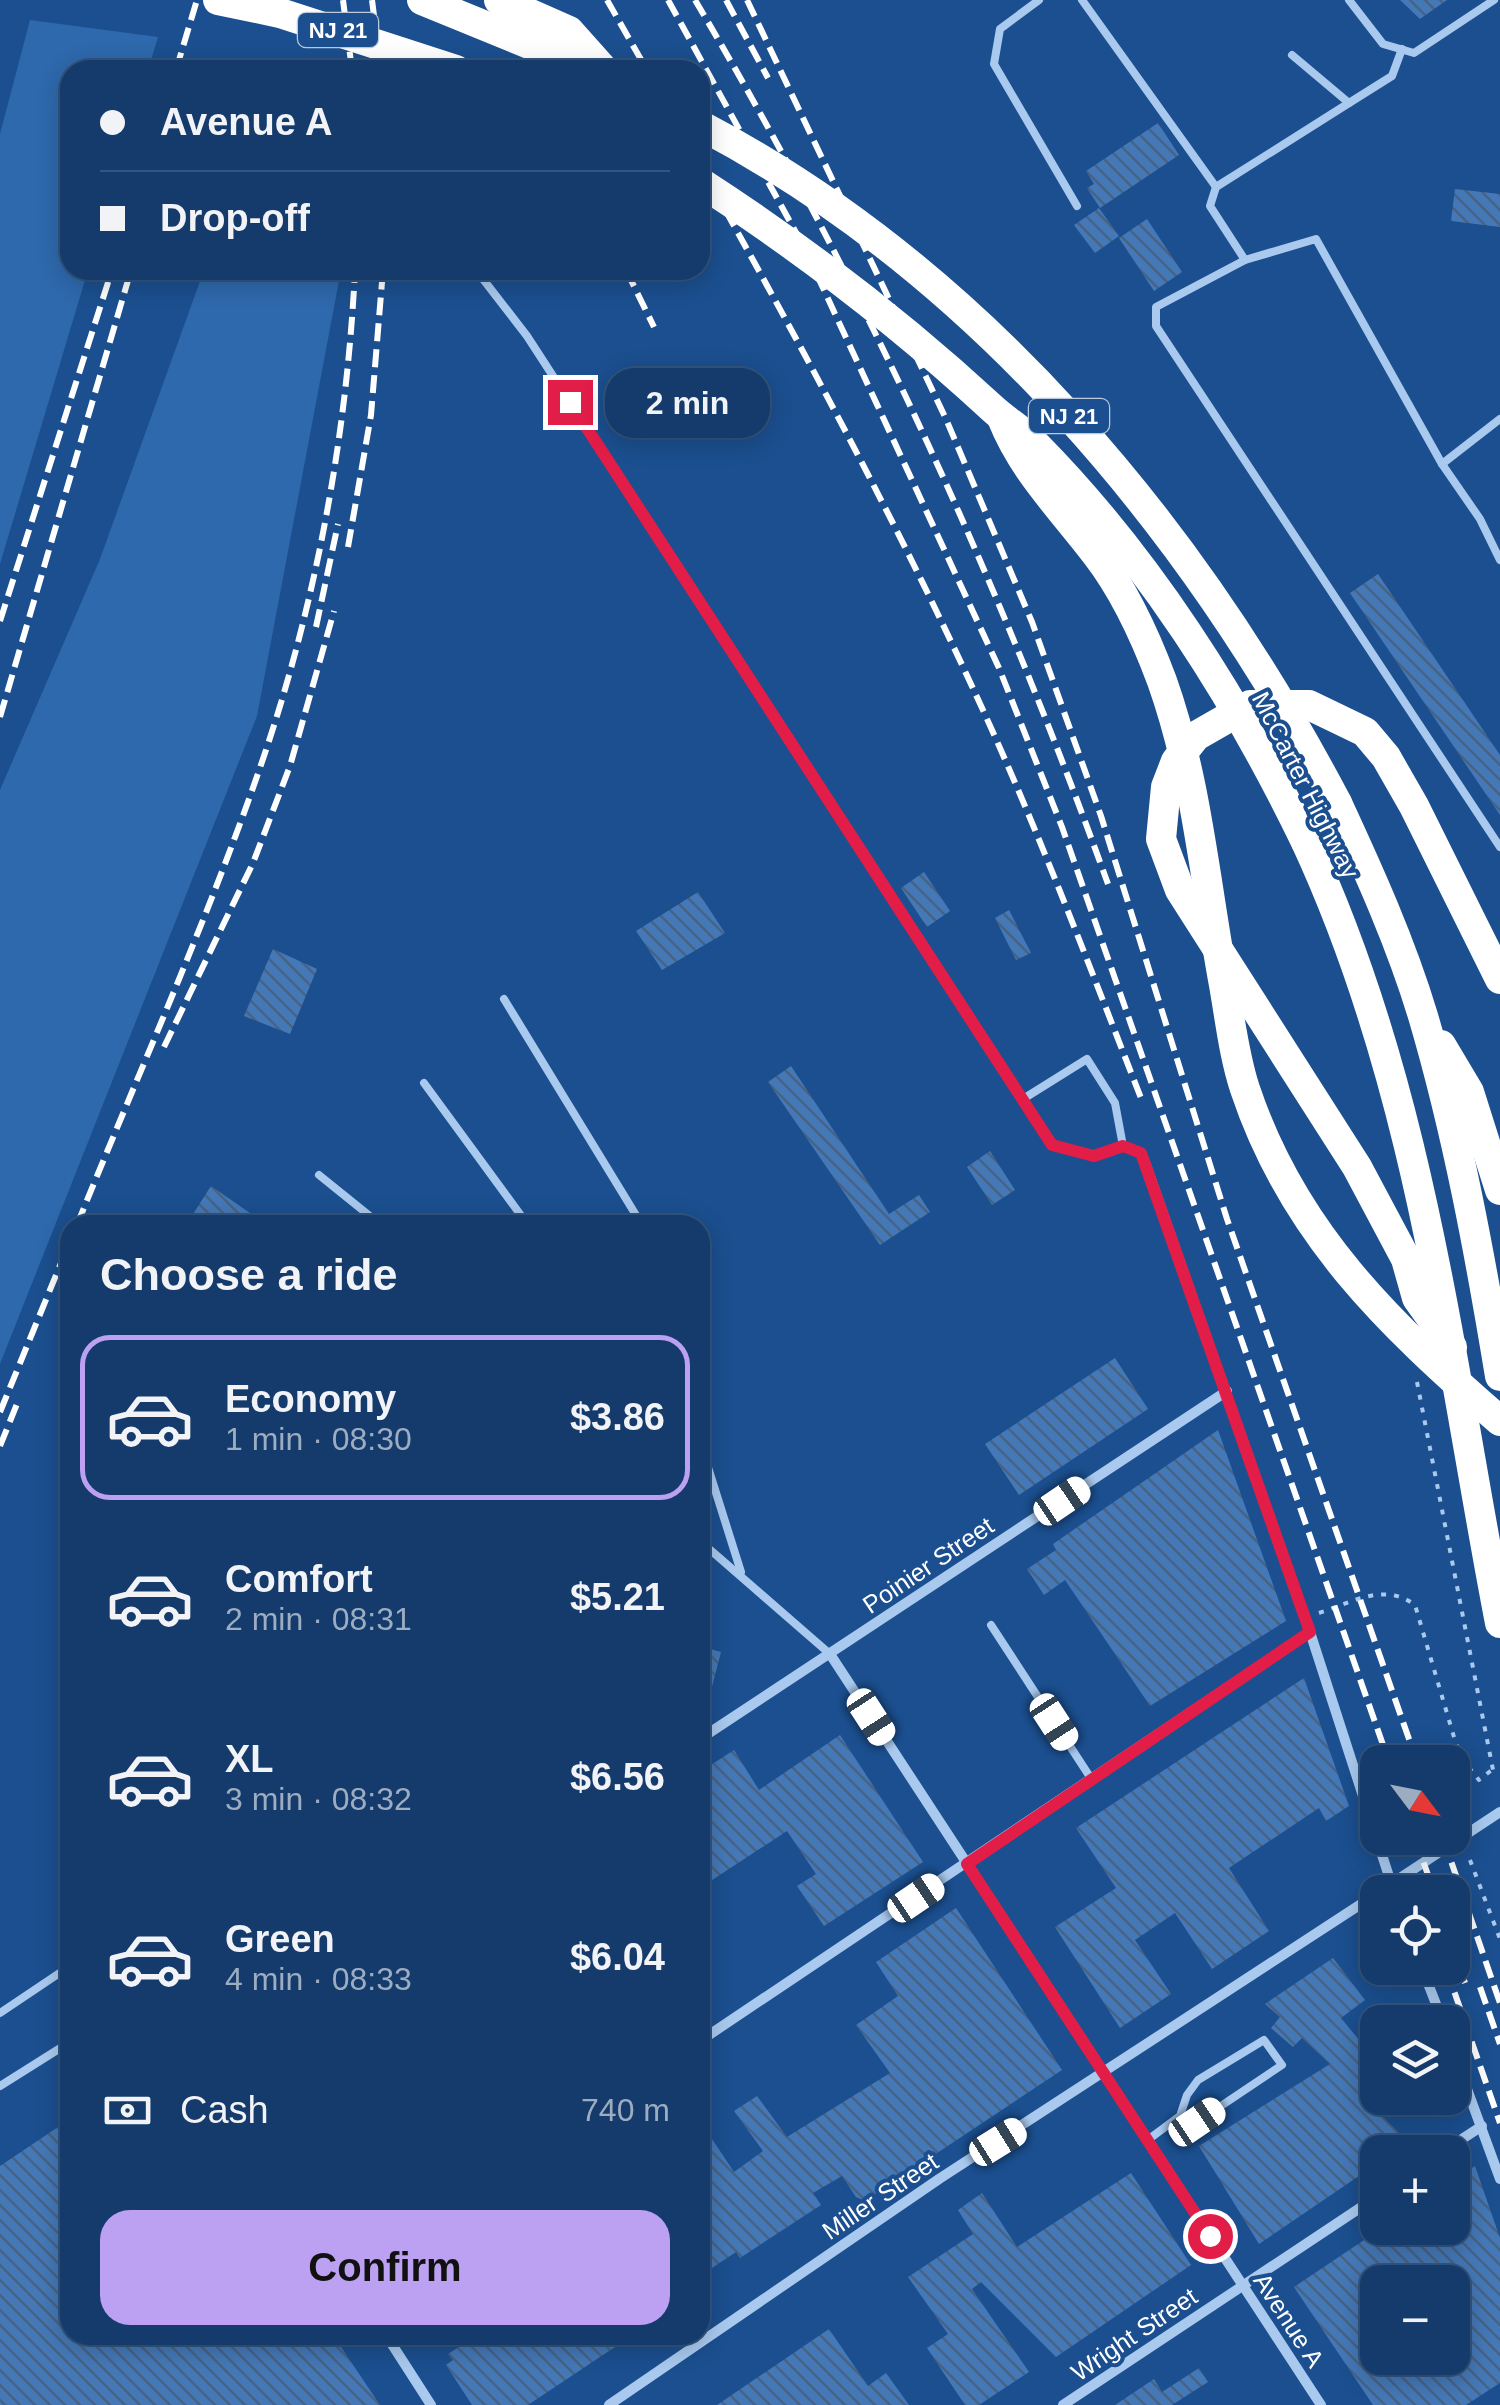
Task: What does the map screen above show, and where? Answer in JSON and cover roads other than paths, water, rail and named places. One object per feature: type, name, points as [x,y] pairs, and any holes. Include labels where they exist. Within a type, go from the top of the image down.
[{"type":"highway","name":"NJ 21","points":[[218,0],[297,18],[425,60]]},
{"type":"highway","points":[[422,0],[569,60]]},
{"type":"highway","points":[[499,0],[569,32],[595,60]]},
{"type":"highway","name":"McCarter Highway","points":[[710,131],[784,176],[932,285],[1015,360],[1079,427],[1203,579],[1260,666],[1337,803],[1370,873],[1422,1013],[1456,1138],[1500,1376]]},
{"type":"highway","name":"McCarter Highway","points":[[710,188],[796,244],[885,313],[1032,440],[1156,590],[1220,686],[1306,842],[1345,930],[1382,1033],[1414,1157],[1500,1624]]},
{"type":"highway","points":[[1002,418],[1018,458],[1099,558],[1136,621],[1161,678],[1181,740],[1198,824],[1232,1034],[1244,1086],[1264,1136],[1328,1251],[1366,1297],[1500,1421]]},
{"type":"highway","points":[[1452,1347],[1418,1298],[1406,1260],[1357,1167],[1180,890],[1161,838],[1166,787],[1176,761],[1196,736],[1250,705],[1309,705],[1338,715],[1365,732],[1414,806],[1500,980]]},
{"type":"highway","points":[[1422,1013],[1470,1092],[1500,1190]]},
{"type":"street","points":[[1123,1146],[1141,1153],[1310,1632],[1389,1875]]},
{"type":"street","name":"Poinier Street","points":[[710,1732],[1227,1391]]},
{"type":"street","points":[[710,2035],[1310,1632]]},
{"type":"street","name":"Avenue A","points":[[830,1654],[1321,2405]]},
{"type":"street","name":"Miller Street","points":[[1411,1875],[1500,1812]]},
{"type":"street","name":"Miller Street","points":[[710,2336],[939,2180],[1360,1905]]},
{"type":"street","points":[[1470,2095],[1500,2179]]},
{"type":"street","points":[[1468,2135],[1482,2126]]},
{"type":"street","name":"Wright Street","points":[[1063,2405],[1360,2208]]},
{"type":"street","points":[[392,2345],[431,2405]]},
{"type":"street","name":"Miller Street","points":[[609,2405],[697,2345]]},
{"type":"lane","points":[[1038,0],[1000,28],[994,64],[1077,206]]},
{"type":"lane","points":[[1082,0],[1216,187]]},
{"type":"lane","points":[[1349,0],[1383,44],[1414,53],[1494,0]]},
{"type":"lane","points":[[1245,260],[1210,206],[1216,187],[1392,76],[1402,49]]},
{"type":"lane","points":[[1292,55],[1349,104]]},
{"type":"lane","points":[[1500,560],[1480,518],[1442,464],[1316,239],[1245,260],[1156,307],[1156,326],[1500,847]]},
{"type":"lane","points":[[484,280],[527,336],[1022,1099],[1052,1145],[1094,1156],[1123,1146],[1114,1103],[1086,1059],[1022,1099]]},
{"type":"lane","points":[[1442,464],[1500,420]]},
{"type":"lane","points":[[504,999],[636,1215]]},
{"type":"lane","points":[[424,1084],[521,1215]]},
{"type":"lane","points":[[320,1175],[368,1215]]},
{"type":"lane","points":[[710,1474],[741,1572]]},
{"type":"lane","points":[[710,1548],[830,1654]]},
{"type":"lane","points":[[991,1624],[1092,1780]]},
{"type":"lane","points":[[0,2013],[60,1973]]},
{"type":"lane","points":[[1149,2139],[1180,2116],[1187,2094],[1198,2080],[1264,2040],[1282,2065],[1197,2122],[1180,2116]]},
{"type":"lane","points":[[0,2086],[60,2048]]},
{"type":"railway","points":[[179,60],[197,0]]},
{"type":"railway","points":[[343,0],[351,60]]},
{"type":"railway","points":[[372,0],[380,60]]},
{"type":"railway","points":[[607,0],[641,60]]},
{"type":"railway","points":[[668,0],[701,60]]},
{"type":"railway","points":[[695,0],[814,213],[922,432],[1020,656],[1108,884]]},
{"type":"railway","points":[[726,0],[768,78]]},
{"type":"railway","points":[[747,0],[946,419],[1032,622],[1101,816],[1227,1219],[1411,1745]]},
{"type":"railway","points":[[710,76],[805,249],[999,668],[1062,827],[1383,1745]]},
{"type":"railway","points":[[710,183],[854,448],[962,665],[1034,828],[1141,1098]]},
{"type":"railway","points":[[0,621],[109,280]]},
{"type":"railway","points":[[0,717],[128,280]]},
{"type":"railway","points":[[81,1215],[222,872],[283,694],[314,575],[337,454],[354,280]]},
{"type":"railway","points":[[348,547],[371,415],[382,280]]},
{"type":"railway","points":[[631,280],[654,327]]},
{"type":"railway","points":[[316,627],[338,524]]},
{"type":"railway","points":[[164,1047],[253,863],[290,766],[334,611]]},
{"type":"railway","points":[[0,1412],[60,1265]]},
{"type":"railway","points":[[0,1446],[19,1399]]},
{"type":"railway","points":[[1421,1855],[1428,1875]]},
{"type":"railway","points":[[1449,1855],[1500,2003]]},
{"type":"railway","points":[[1452,1985],[1500,2123]]},
{"type":"railway","points":[[1480,1987],[1500,2044]]}]
